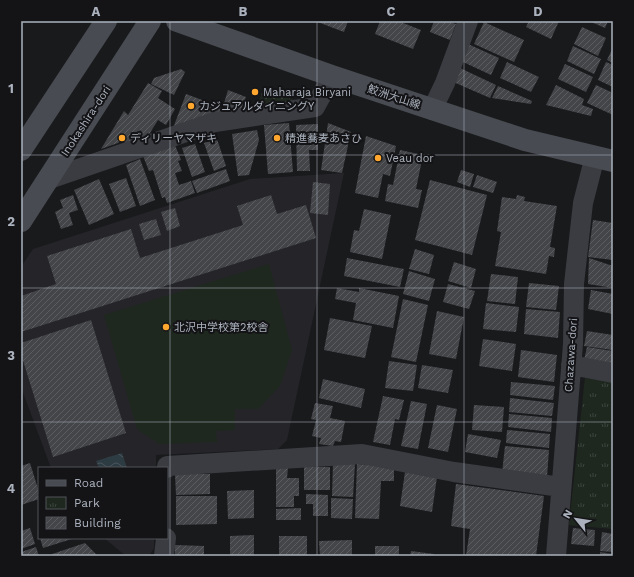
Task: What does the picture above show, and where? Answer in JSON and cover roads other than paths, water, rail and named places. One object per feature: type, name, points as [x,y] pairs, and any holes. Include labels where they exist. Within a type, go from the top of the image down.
[{"type":"main road","points":[[21,150],[106,21]]},
{"type":"main road","name":"Inokashira-dori","points":[[21,221],[150,21]]},
{"type":"main road","name":"鮫洲大山線","points":[[178,21],[432,110],[525,140],[604,159]]},
{"type":"street","points":[[432,110],[445,83],[468,21]]},
{"type":"street","points":[[49,179],[215,122],[315,107],[332,76]]},
{"type":"street","name":"Chazawa-dori","points":[[556,556],[570,365],[573,344],[574,284],[583,203],[604,159]]},
{"type":"street","points":[[570,365],[613,373]]},
{"type":"street","points":[[167,467],[362,454],[454,472],[561,487]]},
{"type":"street","points":[[164,556],[166,539]]},
{"type":"water","points":[[122,453],[127,467],[99,467],[96,461]]},
{"type":"place","name":"Maharaja Biryani","points":[[255,92]]},
{"type":"place","name":"カジュアルダイニングY","points":[[191,106]]},
{"type":"place","name":"ディリーヤマザキ","points":[[122,138]]},
{"type":"place","name":"精進蕎麦あさひ","points":[[277,138]]},
{"type":"place","name":"Veau dor","points":[[378,158]]},
{"type":"place","name":"北沢中学校第2校舎","points":[[166,327]]}]
